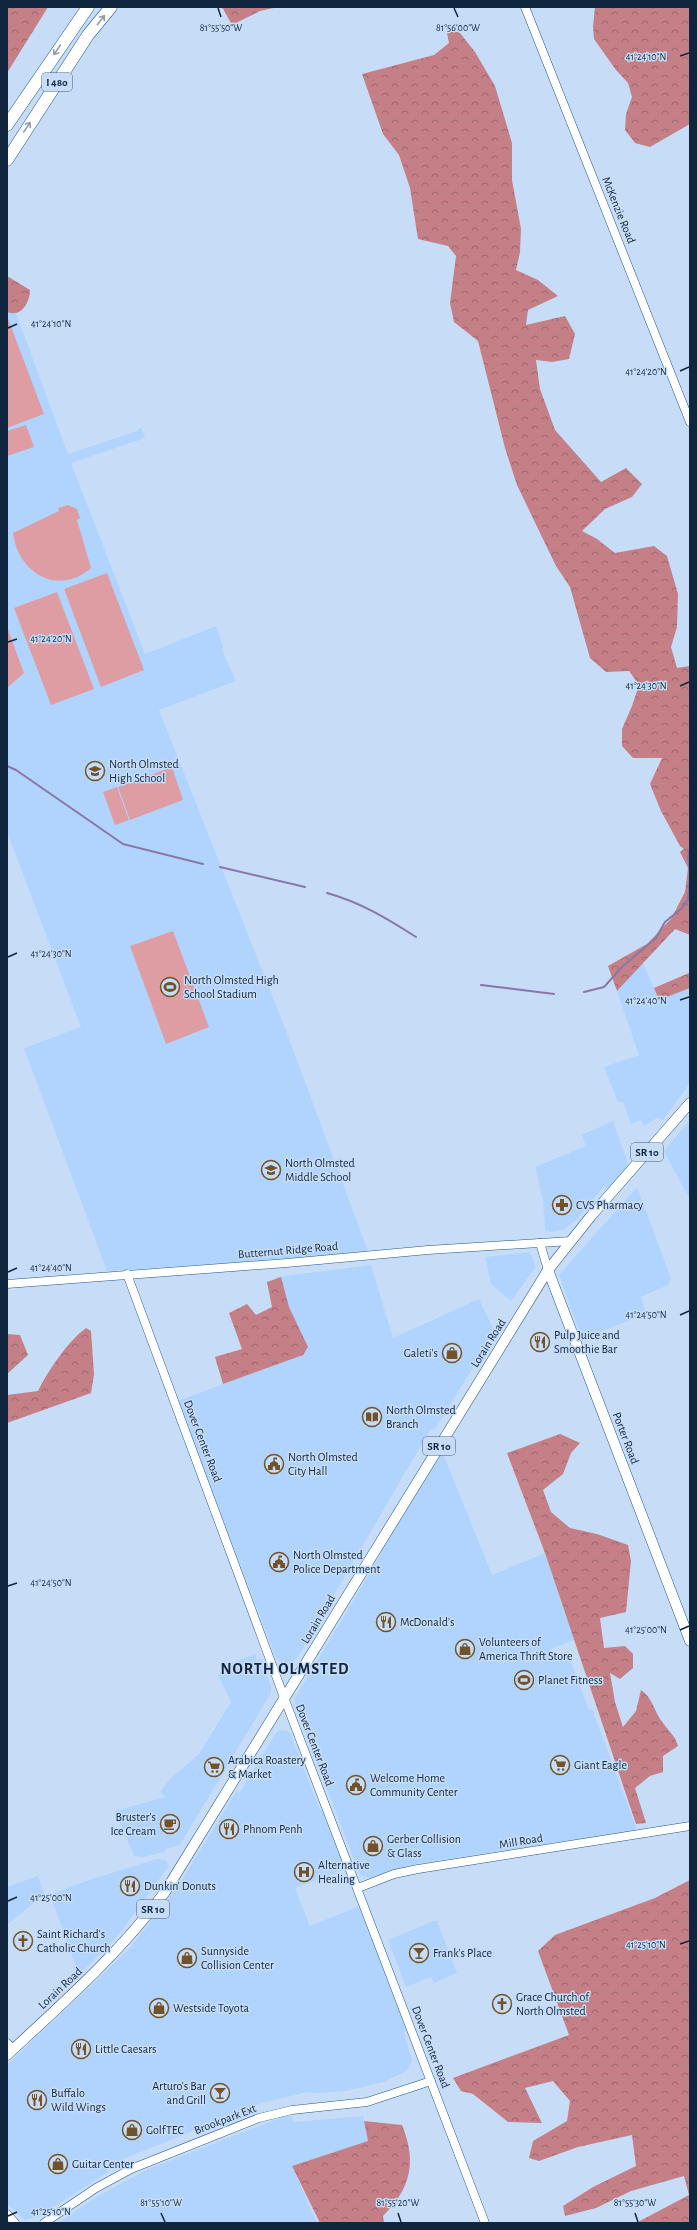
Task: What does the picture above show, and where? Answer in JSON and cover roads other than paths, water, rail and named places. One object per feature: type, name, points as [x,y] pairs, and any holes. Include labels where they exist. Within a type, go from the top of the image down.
[{"type":"highway","name":"I 480","points":[[7,125],[88,7]]},
{"type":"highway","name":"I 480","points":[[7,160],[88,35],[111,7]]},
{"type":"main road","name":"Lorain Road","points":[[9,2049],[91,1976],[135,1931],[150,1913],[185,1861],[285,1700],[376,1548],[548,1270],[571,1241],[690,1103]]},
{"type":"main road","name":"Porter Road","points":[[548,1270],[690,1641]]},
{"type":"street","name":"McKenzie Road","points":[[526,7],[690,422]]},
{"type":"street","name":"Butternut Ridge Road","points":[[7,1284],[571,1241]]},
{"type":"street","name":"Porter Road","points":[[540,1243],[548,1270]]},
{"type":"street","name":"Dover Center Road","points":[[127,1274],[227,1540],[285,1700],[485,2223]]},
{"type":"street","name":"Mill Road","points":[[358,1888],[394,1874],[418,1868],[690,1826]]},
{"type":"street","name":"Brookpark Ext","points":[[44,2223],[96,2188],[131,2169],[259,2118],[292,2110],[367,2102],[431,2081]]},
{"type":"street","points":[[7,2214],[15,2223]]},
{"type":"waterway","points":[[7,766],[16,770],[123,844],[203,864]]},
{"type":"waterway","points":[[584,992],[604,987],[622,967],[656,938],[665,922],[682,908],[688,900],[690,874],[688,857],[690,848]]},
{"type":"waterway","points":[[220,867],[305,887]]},
{"type":"waterway","points":[[327,893],[362,906],[416,937]]},
{"type":"waterway","points":[[481,985],[554,994]]},
{"type":"place","name":"North Olmsted High School","points":[[95,771]]},
{"type":"place","name":"North Olmsted High School Stadium","points":[[170,987]]},
{"type":"place","name":"North Olmsted Middle School","points":[[271,1170]]},
{"type":"place","name":"CVS Pharmacy","points":[[562,1205]]},
{"type":"place","name":"Pulp Juice and Smoothie Bar","points":[[540,1342]]},
{"type":"place","name":"Galeti's","points":[[452,1353]]},
{"type":"place","name":"North Olmsted Branch","points":[[372,1417]]},
{"type":"place","name":"North Olmsted City Hall","points":[[274,1464]]},
{"type":"place","name":"North Olmsted Police Department","points":[[279,1562]]},
{"type":"place","name":"McDonald's","points":[[386,1622]]},
{"type":"place","name":"Volunteers of America Thrift Store","points":[[465,1649]]},
{"type":"place","name":"Planet Fitness","points":[[524,1680]]},
{"type":"place","name":"Giant Eagle","points":[[560,1765]]},
{"type":"place","name":"Arabica Roastery & Market","points":[[214,1767]]},
{"type":"place","name":"Welcome Home Community Center","points":[[356,1785]]},
{"type":"place","name":"Bruster's Ice Cream","points":[[170,1824]]},
{"type":"place","name":"Phnom Penh","points":[[229,1829]]},
{"type":"place","name":"Gerber Collision & Glass","points":[[373,1846]]},
{"type":"place","name":"Alternative Healing","points":[[304,1872]]},
{"type":"place","name":"Dunkin' Donuts","points":[[130,1886]]},
{"type":"place","name":"Saint Richard's Catholic Church","points":[[23,1941]]},
{"type":"place","name":"Frank's Place","points":[[419,1953]]},
{"type":"place","name":"Sunnyside Collision Center","points":[[187,1958]]},
{"type":"place","name":"Grace Church of North Olmsted","points":[[502,2004]]},
{"type":"place","name":"Westside Toyota","points":[[159,2008]]},
{"type":"place","name":"Little Caesars","points":[[81,2049]]},
{"type":"place","name":"Arturo's Bar and Grill","points":[[220,2093]]},
{"type":"place","name":"Buffalo Wild Wings","points":[[37,2100]]},
{"type":"place","name":"GolfTEC","points":[[132,2130]]},
{"type":"place","name":"Guitar Center","points":[[58,2164]]},
{"type":"district","name":"NORTH OLMSTED","points":[[285,1669]]}]
